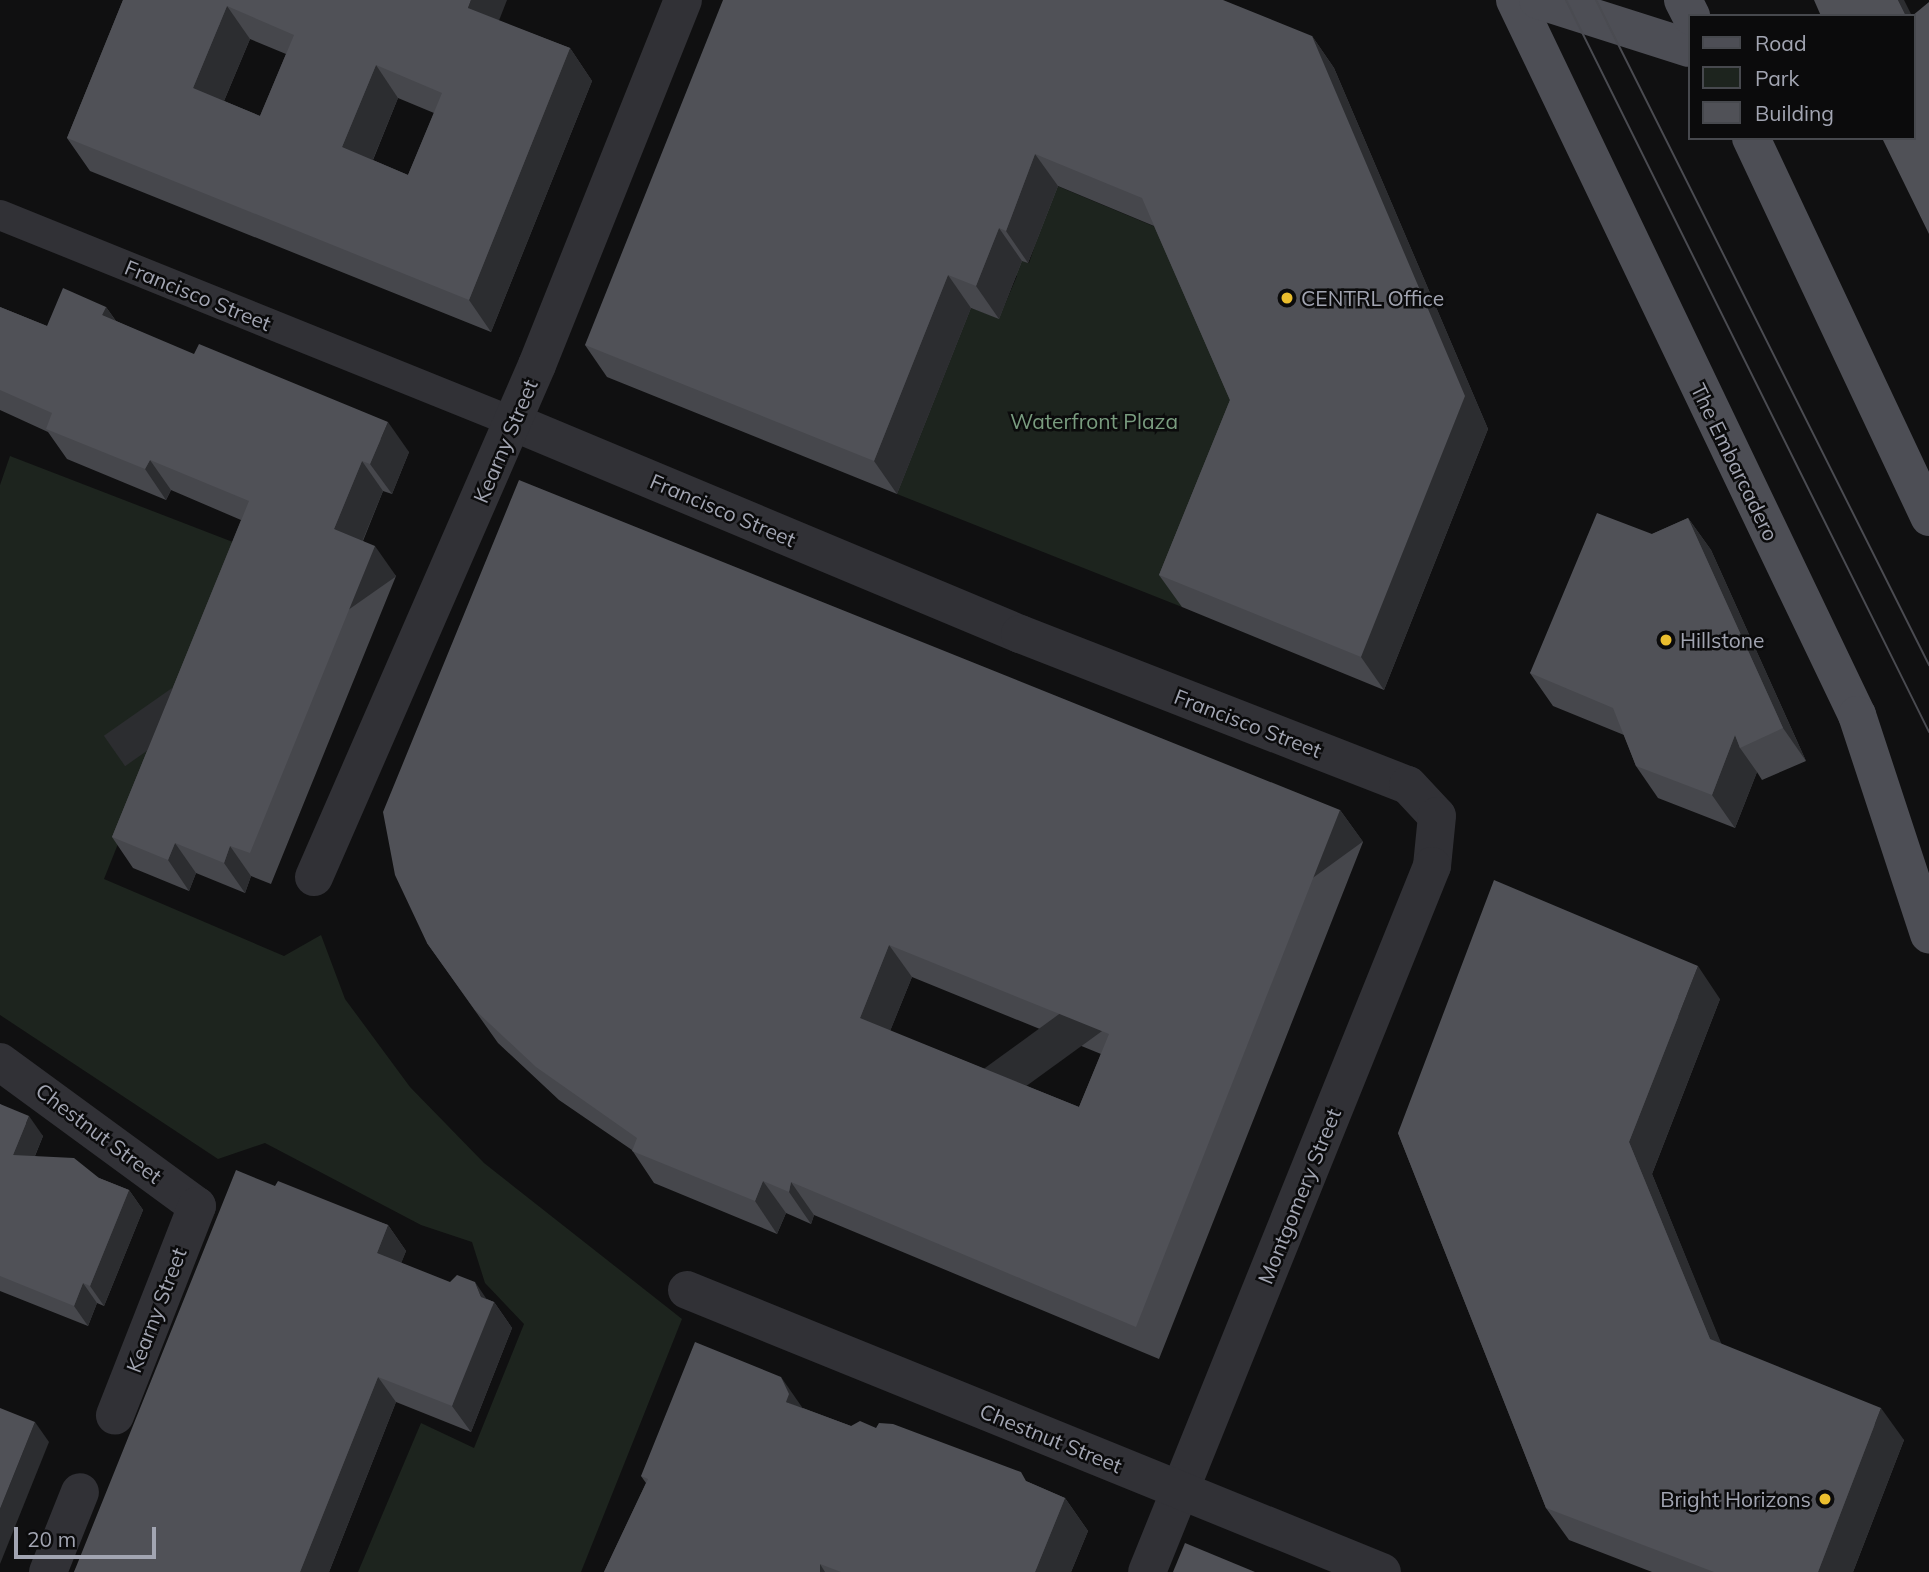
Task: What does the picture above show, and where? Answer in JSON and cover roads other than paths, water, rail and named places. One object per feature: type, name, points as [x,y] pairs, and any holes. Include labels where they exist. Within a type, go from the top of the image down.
[{"type":"main road","name":"The Embarcadero","points":[[1515,0],[1857,715],[1929,934]]},
{"type":"main road","points":[[1538,0],[1688,48]]},
{"type":"main road","points":[[1752,140],[1929,517]]},
{"type":"street","name":"Kearny Street","points":[[314,877],[513,422],[612,187],[683,0]]},
{"type":"street","name":"Francisco Street","points":[[0,215],[513,422],[1020,634],[1408,785],[1437,816]]},
{"type":"street","name":"Montgomery Street","points":[[1147,1572],[1432,866],[1437,816]]},
{"type":"street","name":"Chestnut Street","points":[[0,1062],[197,1206]]},
{"type":"street","name":"Kearny Street","points":[[115,1415],[197,1206]]},
{"type":"street","name":"Chestnut Street","points":[[703,1297],[1382,1572]]},
{"type":"street","points":[[48,1572],[80,1492]]},
{"type":"tram line","points":[[1566,0],[1929,732]]},
{"type":"tram line","points":[[1596,0],[1929,665]]},
{"type":"place","name":"CENTRL Office","points":[[1287,298]]},
{"type":"place","name":"Hillstone","points":[[1666,640]]},
{"type":"place","name":"Bright Horizons","points":[[1825,1499]]},
{"type":"park label","name":"Waterfront Plaza","points":[[1094,421]]}]
